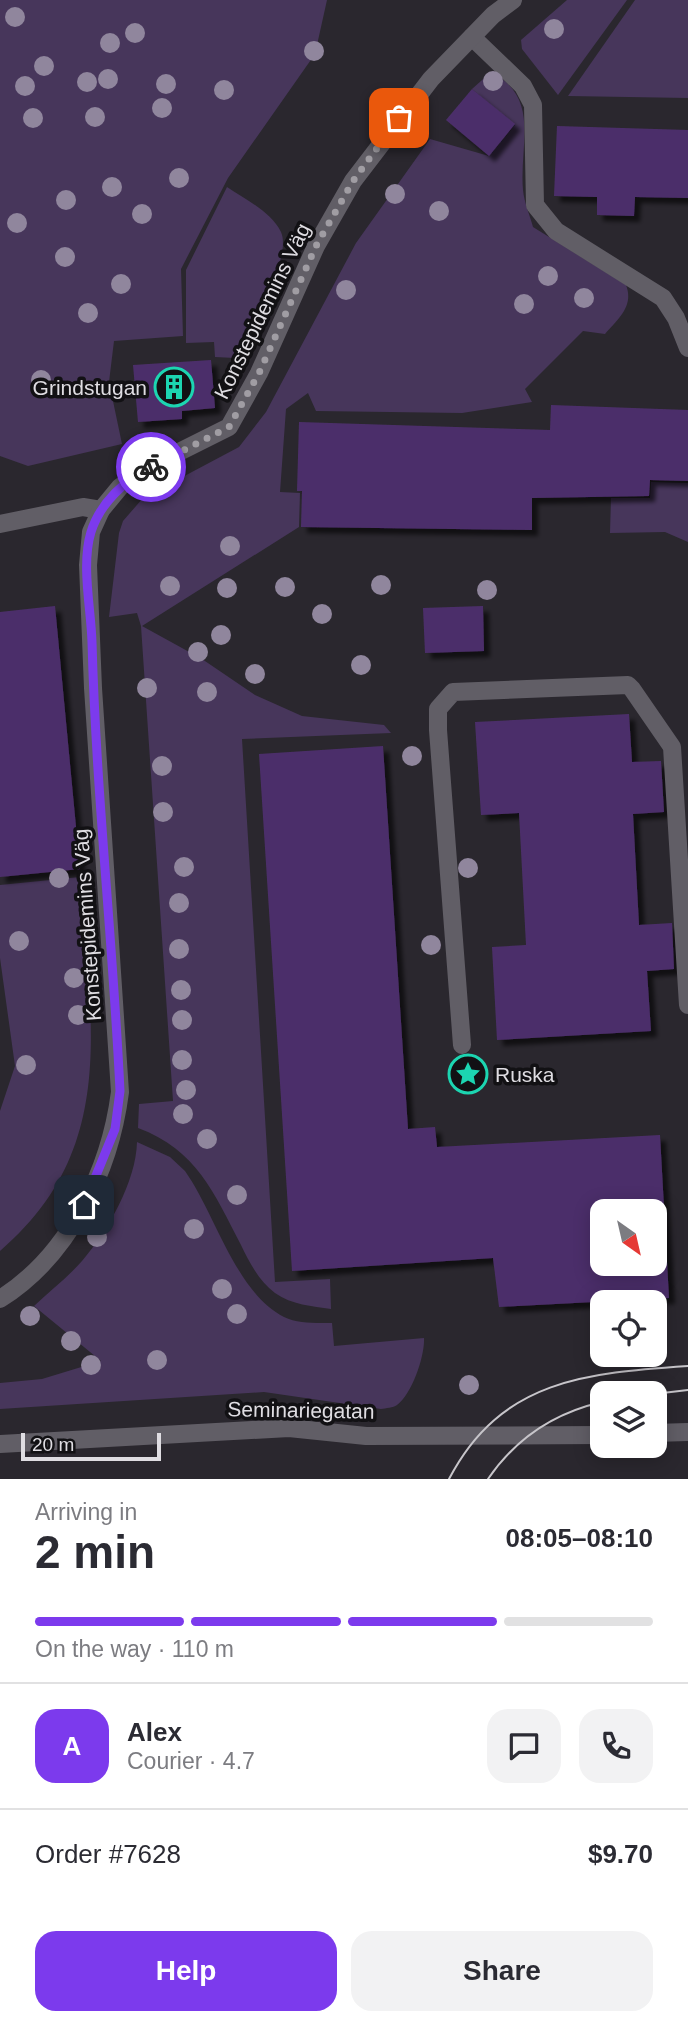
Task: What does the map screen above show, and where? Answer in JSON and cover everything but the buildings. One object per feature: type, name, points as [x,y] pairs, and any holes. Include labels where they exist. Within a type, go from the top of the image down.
[{"type":"street","name":"Konstepidemins Väg","points":[[0,1299],[30,1276],[66,1232],[94,1183],[115,1129],[119,1078],[93,688],[88,565],[91,533],[101,510],[120,487],[147,468],[229,427],[259,373],[316,246],[353,181],[424,88],[493,15],[513,0]]},
{"type":"street","points":[[472,37],[523,86],[533,105],[535,205],[556,231],[663,298],[676,318],[688,348]]},
{"type":"street","points":[[1,522],[25,521],[83,507],[101,510]]},
{"type":"street","points":[[462,1045],[438,730],[439,709],[453,692],[628,685],[632,689],[672,747],[688,1005]]},
{"type":"street","name":"Seminariegatan","points":[[0,1444],[289,1428],[366,1436],[590,1435]]},
{"type":"street","points":[[667,1433],[688,1432]]},
{"type":"shaded area","points":[[0,0],[327,0],[315,54],[228,178],[181,269],[183,336],[114,341],[109,382],[122,444],[28,466],[0,456]]},
{"type":"shaded area","points":[[567,0],[627,0],[558,95],[522,49],[521,40]]},
{"type":"shaded area","points":[[635,0],[688,0],[688,98],[568,96]]},
{"type":"shaded area","points":[[491,72],[507,83],[517,95],[522,109],[523,190],[533,227],[626,285],[628,299],[624,311],[605,334],[583,331],[525,389],[532,402],[462,413],[316,411],[308,393],[286,409],[280,492],[300,493],[299,527],[142,626],[202,659],[255,695],[302,716],[384,725],[391,733],[242,739],[275,1282],[330,1279],[331,1309],[309,1306],[295,1303],[269,1288],[251,1264],[202,1175],[175,1148],[138,1128],[139,1104],[173,1101],[141,626],[137,613],[109,617],[119,533],[123,521],[143,498],[239,447],[266,412],[356,243],[430,139],[489,156],[515,125],[472,89]]},
{"type":"shaded area","points":[[227,187],[271,218],[281,232],[283,244],[281,260],[267,296],[235,358],[215,357],[214,342],[186,343],[186,270]]},
{"type":"shaded area","points":[[651,482],[688,483],[688,542],[665,532],[610,533],[611,498],[650,498]]},
{"type":"shaded area","points":[[80,877],[91,1029],[89,1078],[81,1124],[65,1168],[39,1211],[0,1251],[0,1111],[15,1066],[0,958],[0,885]]},
{"type":"shaded area","points":[[137,1142],[170,1157],[185,1171],[239,1271],[267,1306],[295,1321],[332,1323],[334,1346],[424,1338],[416,1374],[403,1400],[395,1406],[381,1409],[264,1392],[0,1409],[0,1383],[42,1379],[101,1361],[34,1306],[77,1267],[111,1220],[132,1173]]},
{"type":"tram line","points":[[449,1479],[470,1446],[494,1420],[521,1401],[582,1378],[688,1366]]},
{"type":"tram line","points":[[667,1392],[688,1390]]},
{"type":"tram line","points":[[488,1479],[511,1451],[538,1429],[552,1420],[590,1405]]},
{"type":"way so far","points":[[151,467],[229,427],[242,408],[259,373],[316,246],[353,181],[399,118]]},
{"type":"place","name":"Grindstugan","points":[[174,387]]},
{"type":"place","name":"Ruska","points":[[468,1074]]},
{"type":"route","points":[[84,1205],[115,1129],[120,1091],[93,688],[88,565],[91,533],[101,510],[120,487],[151,467]]}]
